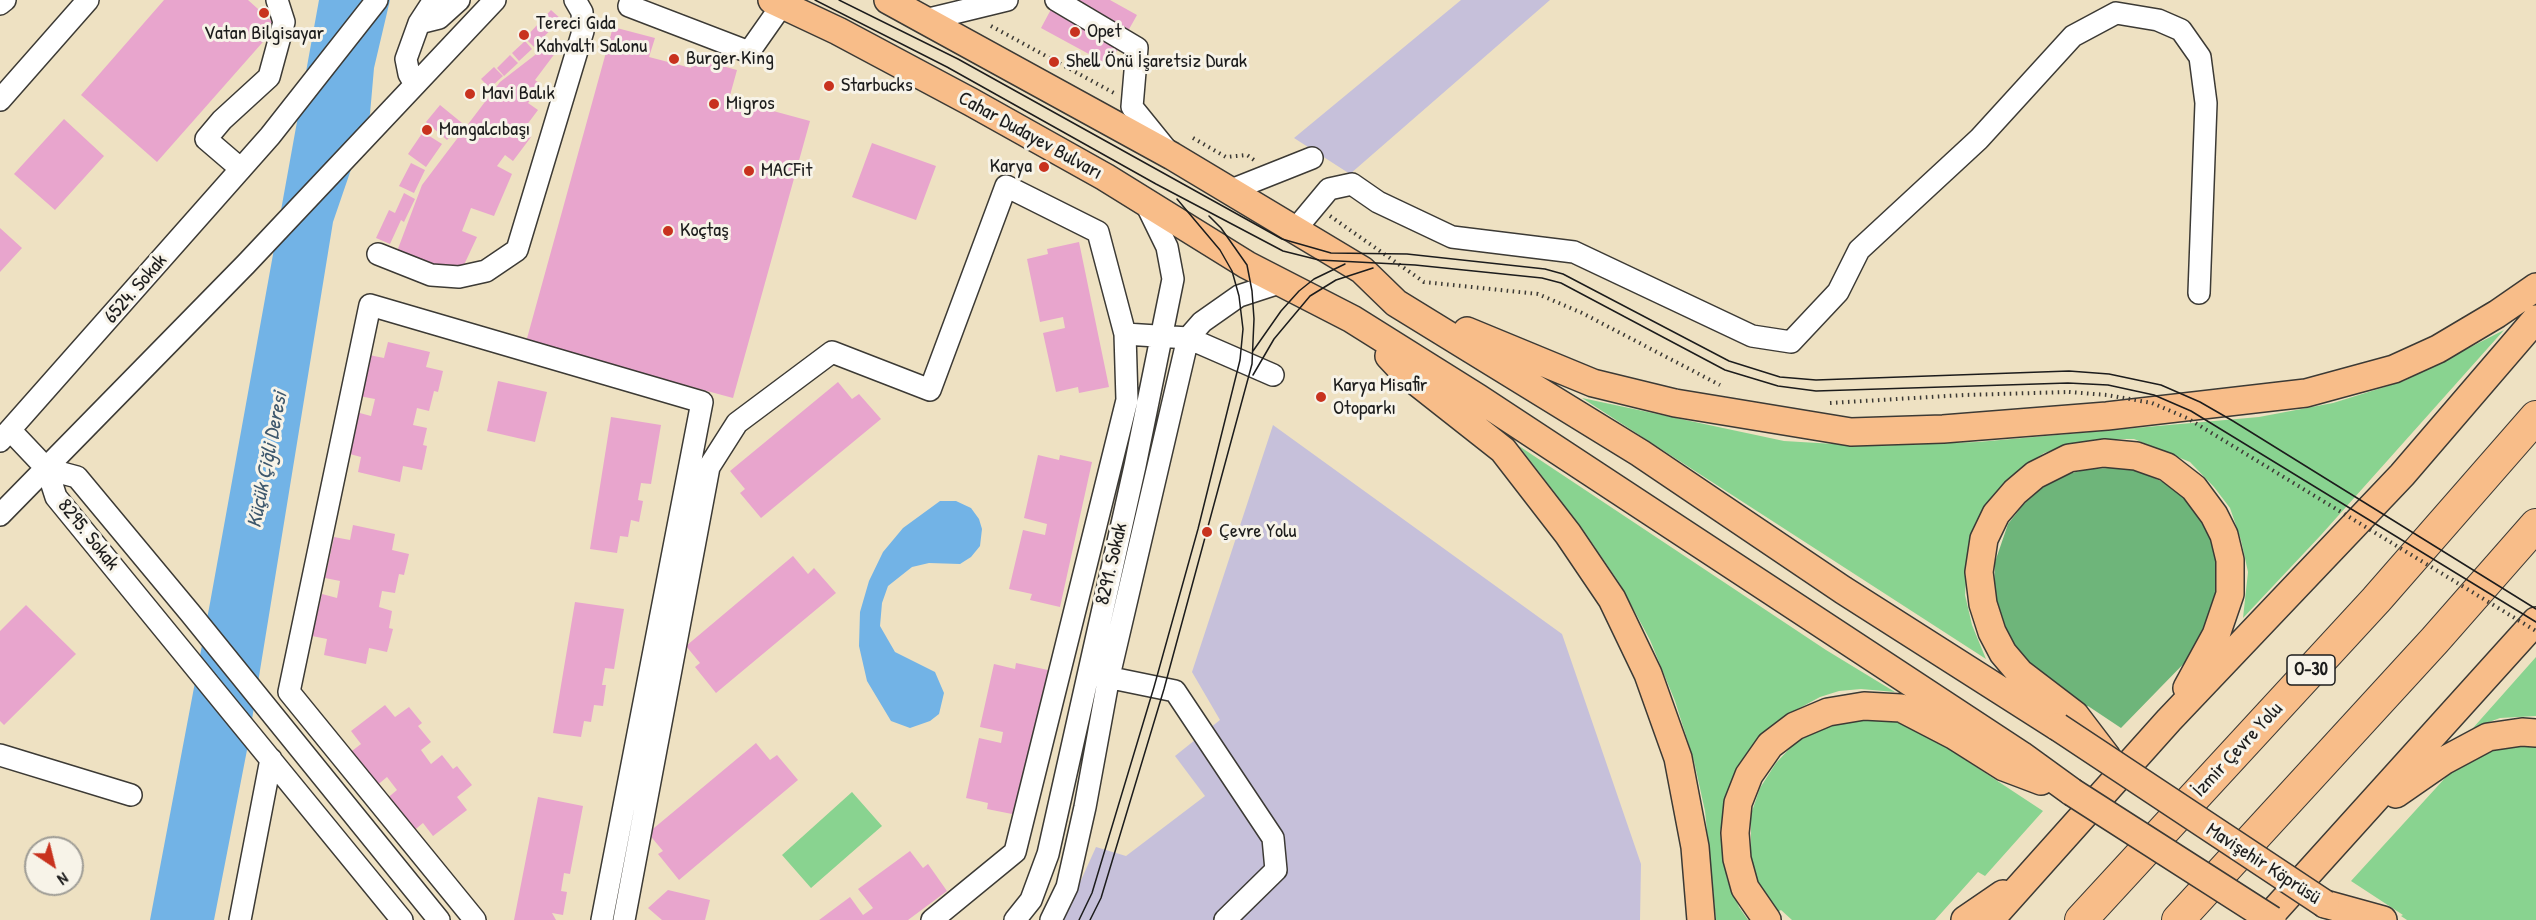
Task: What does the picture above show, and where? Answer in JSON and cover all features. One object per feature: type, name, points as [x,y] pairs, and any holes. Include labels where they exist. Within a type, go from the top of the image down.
[{"type":"highway","name":"İzmir Çevre Yolu","points":[[2081,920],[2376,600],[2536,417]]},
{"type":"highway","points":[[2178,920],[2435,640],[2536,525]]},
{"type":"main road","points":[[888,0],[1172,156],[1362,270],[1396,303],[1640,453],[1843,590],[2066,721]]},
{"type":"main road","name":"Cahar Dudayev Bulvarı","points":[[777,2],[838,31],[971,102],[1105,177],[1247,266],[1352,319]]},
{"type":"main road","points":[[1396,303],[1593,382],[1675,404],[1851,432],[1943,429],[2107,416],[2306,393],[2394,369],[2438,349],[2497,314],[2536,287]]},
{"type":"main road","points":[[1352,319],[1488,404],[2012,761]]},
{"type":"main road","points":[[1352,319],[1404,372],[1503,450],[1568,534],[1612,599],[1648,674],[1678,758],[1695,847],[1701,920]]},
{"type":"main road","points":[[1990,920],[2169,720],[2402,475],[2536,320]]},
{"type":"main road","points":[[2066,721],[2003,653],[1992,632],[1983,604],[1979,572],[1984,539],[1996,514],[2014,492],[2035,475],[2069,458],[2104,453],[2136,456],[2167,467],[2193,488],[2214,515],[2224,535],[2230,560],[2230,594],[2216,635],[2169,720]]},
{"type":"main road","points":[[2266,920],[2536,621]]},
{"type":"main road","points":[[1767,920],[1745,888],[1737,859],[1735,833],[1738,803],[1749,775],[1770,746],[1795,726],[1828,712],[1864,706],[1901,708],[2072,792],[2272,920]]},
{"type":"main road","name":"Mavişehir Köprüsü","points":[[2066,721],[2114,766],[2349,920]]},
{"type":"main road","points":[[2358,820],[2445,760],[2488,737],[2522,732],[2536,733]]},
{"type":"main road","points":[[1965,920],[2031,875]]},
{"type":"main road","points":[[2325,904],[2383,920]]},
{"type":"street","points":[[0,4],[5,0]]},
{"type":"street","points":[[0,100],[88,0]]},
{"type":"street","points":[[241,169],[206,139],[222,120],[268,77],[284,22],[277,0]]},
{"type":"street","name":"6524. Sokak","points":[[5,436],[241,169],[377,0]]},
{"type":"street","points":[[416,84],[409,74],[406,59],[419,23],[434,0]]},
{"type":"street","points":[[419,23],[439,18],[459,0]]},
{"type":"street","points":[[0,515],[246,264],[495,0]]},
{"type":"street","points":[[378,254],[431,275],[459,277],[486,271],[517,250],[583,31],[582,12],[575,0]]},
{"type":"street","points":[[631,0],[629,6],[749,52],[777,2]]},
{"type":"street","points":[[925,20],[1007,0]]},
{"type":"street","points":[[1056,0],[1137,48],[1132,107],[1172,156]]},
{"type":"street","points":[[1294,231],[1329,189],[1352,184],[1377,202],[1452,237],[1574,252],[1752,336],[1791,342],[1838,292],[1859,250],[1979,139],[2073,36],[2116,13],[2158,20],[2181,30],[2200,57],[2206,103],[2199,293]]},
{"type":"street","points":[[1229,191],[1312,158]]},
{"type":"street","points":[[624,920],[709,467],[737,423],[832,352],[930,390],[1006,186],[1098,232],[1125,334],[1127,400],[1015,852],[932,920]]},
{"type":"street","name":"8291. Sokak","points":[[1015,920],[1031,900],[1048,854],[1135,466],[1173,279],[1167,247],[1146,204]]},
{"type":"street","points":[[1188,338],[1202,322],[1239,296],[1282,282]]},
{"type":"street","points":[[467,916],[289,692],[370,305],[702,402],[602,920]]},
{"type":"street","points":[[1125,334],[1188,338],[1273,375]]},
{"type":"street","name":"8291. Sokak","points":[[1051,920],[1066,887],[1086,807],[1109,676],[1188,338]]},
{"type":"street","points":[[5,436],[47,469]]},
{"type":"street","name":"8295. Sokak","points":[[47,469],[77,477],[435,914]]},
{"type":"street","name":"8295. Sokak","points":[[47,469],[56,497],[266,753]]},
{"type":"street","points":[[1087,673],[1175,692],[1273,838],[1276,870],[1225,920]]},
{"type":"street","points":[[240,920],[266,753]]},
{"type":"street","points":[[266,753],[402,920]]},
{"type":"street","points":[[0,755],[131,795]]},
{"type":"street","points":[[1003,920],[1031,900]]},
{"type":"street","points":[[435,914],[467,916]]},
{"type":"path","points":[[968,10],[977,14],[981,20],[1133,103]]},
{"type":"path","points":[[1424,282],[1538,294],[1582,313],[1719,385],[1731,388]]},
{"type":"path","points":[[1824,403],[2069,392],[2107,395],[2152,403],[2187,418],[2536,632]]},
{"type":"shaded area","points":[[1461,0],[1550,0],[1350,174],[1294,138]]},
{"type":"shaded area","points":[[1273,425],[1562,634],[1641,864],[1640,920],[1063,920],[1096,847],[1126,856],[1205,796],[1175,756],[1220,720],[1192,672]]},
{"type":"green space","points":[[2504,330],[2321,535],[2243,618],[2248,572],[2241,540],[2230,508],[2190,462],[2134,439],[2099,439],[2071,444],[2044,453],[2023,467],[2002,487],[1987,509],[1967,565],[1965,595],[1972,625],[1986,659],[1582,398],[1784,441],[1868,446],[1978,442],[2259,417],[2333,403],[2404,381]]},
{"type":"green space","points":[[1519,446],[1826,650],[1895,692],[1861,689],[1839,691],[1820,697],[1783,717],[1764,735],[1727,799],[1720,833],[1727,879],[1739,907],[1748,920],[1716,920],[1705,811],[1694,761],[1675,701],[1650,640],[1620,584],[1582,528]]},
{"type":"green space","points":[[2088,469],[2133,469],[2177,488],[2209,531],[2216,555],[2219,583],[2215,607],[2195,652],[2121,728],[2088,706],[2083,709],[2019,655],[2007,636],[1997,608],[1994,589],[1995,562],[2008,524],[2023,505],[2042,488],[2064,475]]},
{"type":"green space","points":[[2536,657],[2536,716],[2500,718],[2473,728]]},
{"type":"green space","points":[[1869,718],[1893,720],[1923,732],[2043,811],[1985,876],[1978,872],[1935,920],[1792,920],[1781,910],[1775,913],[1760,887],[1751,861],[1751,814],[1760,788],[1776,763],[1792,746],[1815,730],[1840,722]]},
{"type":"green space","points":[[2536,746],[2536,920],[2407,920],[2401,916],[2403,915],[2351,881],[2446,777],[2466,761],[2496,748]]},
{"type":"green space","points":[[852,792],[882,826],[811,888],[782,855]]},
{"type":"water","name":"Küçük Çiğli Deresi","points":[[319,0],[390,0],[374,68],[370,114],[333,222],[247,750],[214,920],[150,920],[210,603]]},
{"type":"water","points":[[940,501],[956,501],[971,508],[979,519],[982,529],[980,546],[971,557],[960,564],[929,563],[912,567],[888,586],[882,603],[880,626],[895,652],[935,672],[944,693],[939,714],[930,721],[910,728],[891,721],[867,681],[859,646],[860,612],[869,581],[883,552],[903,528]]},
{"type":"building","points":[[164,0],[248,0],[277,26],[157,162],[81,95]]},
{"type":"building","points":[[1056,0],[1110,0],[1137,15],[1109,65],[1041,28]]},
{"type":"building","points":[[551,10],[561,19],[534,47],[525,38]]},
{"type":"building","name":"Koçtaş","points":[[613,27],[655,38],[649,57],[691,68],[693,58],[737,70],[729,99],[810,121],[733,398],[526,342]]},
{"type":"building","points":[[557,38],[562,44],[535,80],[542,85],[528,103],[538,110],[523,130],[531,137],[513,161],[505,155],[497,166],[512,174],[494,216],[471,208],[462,231],[477,237],[463,267],[455,265],[453,272],[396,254],[422,185],[500,82]]},
{"type":"building","points":[[525,41],[532,49],[519,61],[512,53]]},
{"type":"building","points":[[510,55],[518,63],[504,76],[497,68]]},
{"type":"building","points":[[494,67],[503,76],[490,88],[481,79]]},
{"type":"building","points":[[440,105],[462,123],[447,140],[426,122]]},
{"type":"building","points":[[64,119],[104,156],[55,210],[14,174]]},
{"type":"building","points":[[423,132],[442,144],[426,167],[408,154]]},
{"type":"building","points":[[872,143],[936,166],[916,220],[852,197]]},
{"type":"building","points":[[411,163],[425,170],[414,193],[399,186]]},
{"type":"building","points":[[404,193],[415,199],[404,222],[401,220],[390,244],[376,238],[389,210],[395,213]]},
{"type":"building","points":[[0,228],[22,248],[0,272]]},
{"type":"building","points":[[1079,242],[1109,387],[1079,393],[1078,387],[1056,392],[1043,333],[1065,328],[1063,317],[1040,322],[1027,259],[1048,254],[1047,249]]},
{"type":"building","points":[[388,342],[430,352],[426,367],[443,371],[438,392],[434,391],[429,411],[417,408],[413,425],[427,428],[423,445],[427,446],[422,470],[403,466],[400,482],[358,472],[361,457],[346,453],[356,412],[371,416],[375,399],[359,396],[369,355],[384,358]]},
{"type":"building","points":[[498,381],[547,392],[535,442],[487,431]]},
{"type":"building","points":[[838,382],[852,399],[859,394],[881,419],[761,518],[740,493],[745,489],[730,471]]},
{"type":"building","points":[[611,417],[661,425],[651,484],[641,483],[638,500],[643,501],[639,522],[631,520],[628,537],[620,536],[617,553],[590,549]]},
{"type":"building","points":[[1038,455],[1059,460],[1060,455],[1092,462],[1060,607],[1030,600],[1032,594],[1009,589],[1023,530],[1045,535],[1047,524],[1024,518]]},
{"type":"building","points":[[353,525],[395,534],[392,550],[409,554],[404,575],[399,574],[395,593],[382,591],[379,607],[392,611],[389,628],[393,629],[387,652],[369,648],[366,664],[324,655],[327,639],[312,636],[322,594],[337,598],[340,581],[325,578],[334,537],[350,540]]},
{"type":"building","points":[[793,556],[808,574],[814,568],[836,593],[716,693],[695,667],[700,663],[686,646]]},
{"type":"building","points":[[575,602],[624,609],[614,669],[605,668],[602,685],[606,685],[603,706],[594,705],[591,722],[584,721],[581,737],[553,733]]},
{"type":"building","points":[[26,605],[76,654],[4,725],[0,721],[0,631]]},
{"type":"building","points":[[1016,663],[1048,670],[1017,815],[987,809],[988,803],[966,798],[979,738],[1001,743],[1003,732],[980,727],[994,664],[1015,669]]},
{"type":"building","points":[[385,705],[395,717],[409,707],[422,723],[418,726],[431,742],[421,750],[431,764],[442,755],[453,769],[457,766],[472,785],[457,797],[467,810],[433,836],[423,823],[411,833],[385,800],[397,790],[387,777],[375,787],[348,754],[361,744],[351,731]]},
{"type":"building","points":[[756,743],[770,760],[777,755],[798,780],[679,880],[658,854],[663,851],[648,833]]},
{"type":"building","points":[[538,797],[583,806],[570,874],[564,873],[561,891],[567,892],[563,915],[552,913],[556,920],[514,920]]},
{"type":"building","points":[[910,851],[923,868],[928,864],[947,891],[908,920],[819,920],[850,897],[863,915],[873,908],[858,889]]},
{"type":"building","points":[[668,890],[710,900],[705,920],[662,920],[648,908]]},
{"type":"tram line","points":[[815,0],[947,67],[1156,184],[1283,251],[1319,260],[1415,265],[1542,278],[1561,283],[1725,370],[1778,386],[1816,391],[2068,383],[2108,385],[2154,395],[2191,411],[2536,622]]},
{"type":"tram line","points":[[839,0],[958,59],[1282,239],[1331,253],[1407,254],[1545,269],[1563,274],[1729,361],[1780,377],[1816,380],[2069,371],[2109,374],[2161,385],[2200,402],[2233,421],[2536,609]]},
{"type":"tram line","points":[[1079,920],[1092,893],[1154,687],[1198,529],[1240,360],[1243,329],[1239,296],[1232,271],[1220,250],[1177,199]]},
{"type":"tram line","points":[[1090,920],[1101,898],[1164,689],[1252,364],[1254,319],[1247,265],[1221,228],[1209,216]]},
{"type":"tram line","points":[[1253,351],[1281,311],[1299,291],[1314,279],[1345,264]]},
{"type":"tram line","points":[[1253,375],[1274,339],[1310,296],[1336,280],[1373,268]]},
{"type":"place","name":"Vatan Bilgisayar","points":[[264,13]]},
{"type":"place","name":"Opet","points":[[1075,32]]},
{"type":"place","name":"Tereci Gıda Kahvaltı Salonu","points":[[524,35]]},
{"type":"place","name":"Burger King","points":[[674,59]]},
{"type":"place","name":"Shell Önü İşaretsiz Durak","points":[[1054,62]]},
{"type":"place","name":"Starbucks","points":[[829,86]]},
{"type":"place","name":"Mavi Balık","points":[[470,94]]},
{"type":"place","name":"Migros","points":[[714,104]]},
{"type":"place","name":"Mangalcıbaşı","points":[[427,130]]},
{"type":"place","name":"Karya","points":[[1044,167]]},
{"type":"place","name":"MACFit","points":[[749,171]]},
{"type":"place","name":"Koçtaş","points":[[668,231]]},
{"type":"place","name":"Karya Misafir Otoparkı","points":[[1321,397]]},
{"type":"place","name":"Çevre Yolu","points":[[1207,532]]}]
